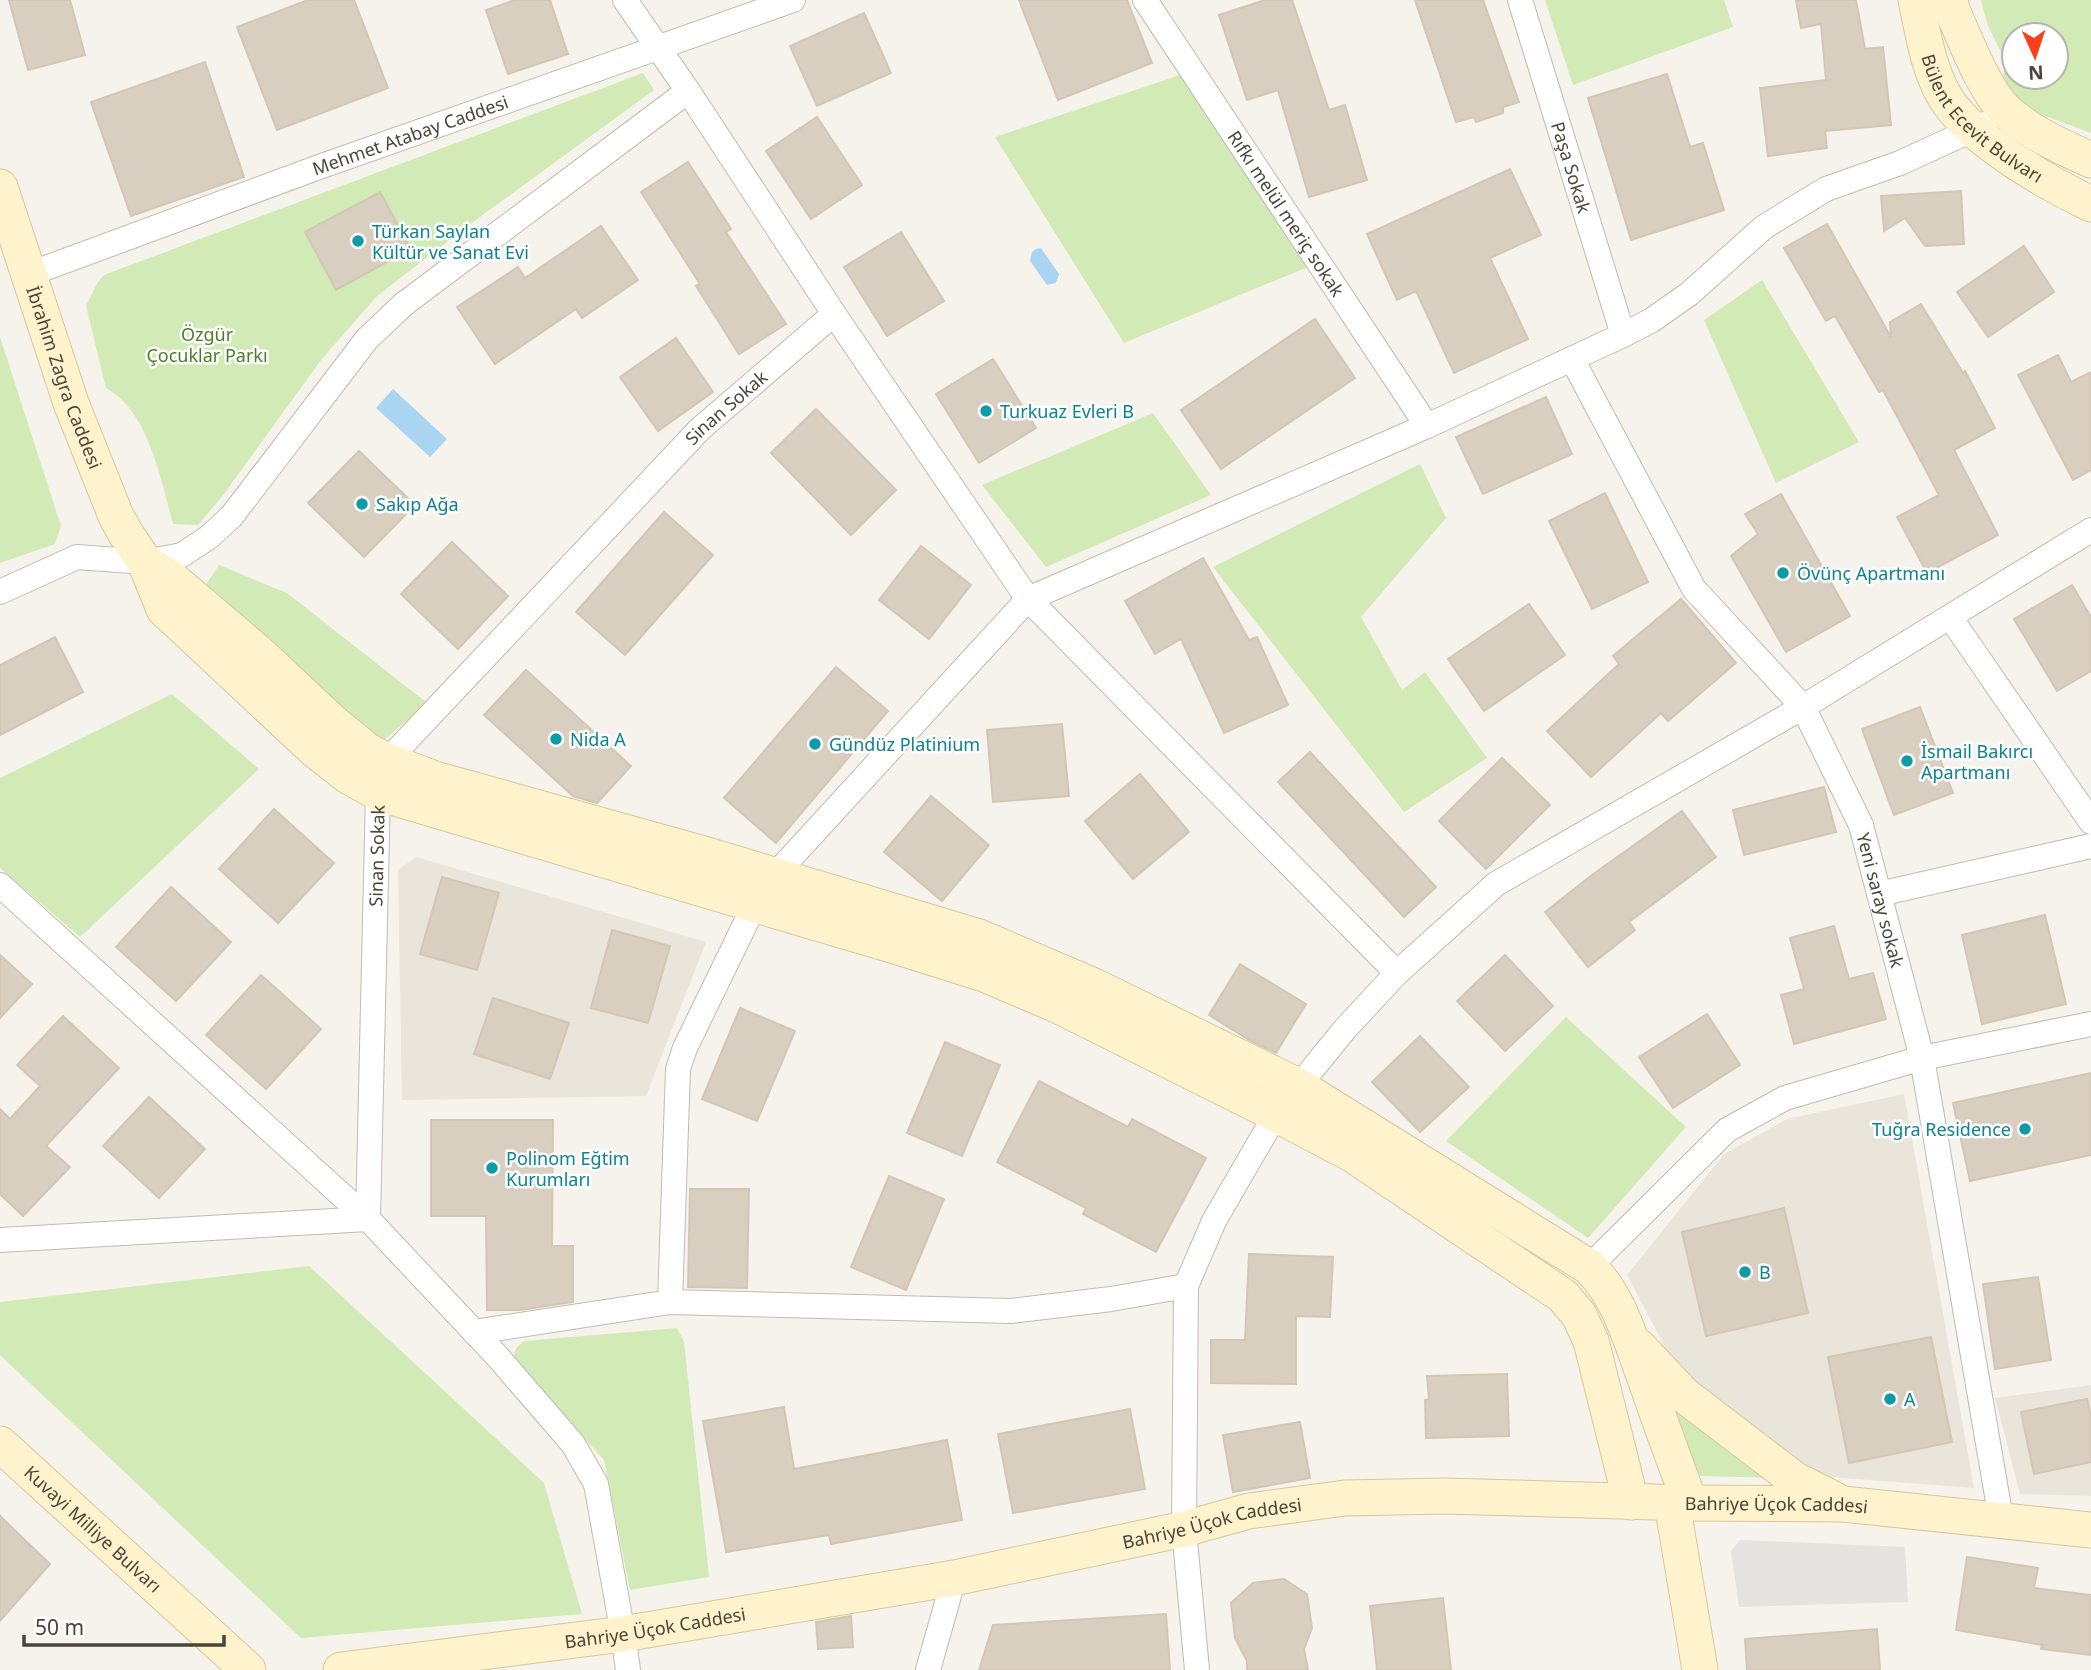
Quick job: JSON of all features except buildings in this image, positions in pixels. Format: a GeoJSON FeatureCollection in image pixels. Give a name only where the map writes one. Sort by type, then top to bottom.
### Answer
{"type":"FeatureCollection","features":[{"type":"Feature","properties":{"kind":"main road","name":"Bülent Ecevit Bulvarı"},"geometry":{"type":"LineString","coordinates":[[1916,0],[1929,61],[1946,98],[1973,130],[2053,186],[2091,204]]}},
{"type":"Feature","properties":{"kind":"main road","name":"Bülent Ecevit Bulvarı"},"geometry":{"type":"LineString","coordinates":[[1950,0],[1952,10],[1984,77],[2007,111],[2028,127],[2091,160]]}},
{"type":"Feature","properties":{"kind":"main road","name":"İbrahim Zagra Caddesi"},"geometry":{"type":"LineString","coordinates":[[0,187],[71,403],[125,534],[145,562],[164,609],[316,751],[348,776],[382,777]]}},
{"type":"Feature","properties":{"kind":"main road"},"geometry":{"type":"LineString","coordinates":[[382,777],[435,779],[704,854],[979,937],[1094,986],[1298,1086],[1589,1266],[1603,1280],[1615,1301],[1629,1337],[1681,1503],[1700,1670]]}},
{"type":"Feature","properties":{"kind":"main road"},"geometry":{"type":"LineString","coordinates":[[382,777],[754,905],[984,974],[1057,1005],[1353,1155],[1563,1296],[1579,1315],[1591,1341],[1631,1502]]}},
{"type":"Feature","properties":{"kind":"main road"},"geometry":{"type":"LineString","coordinates":[[1629,1337],[1684,1395],[1794,1479],[1843,1504]]}},
{"type":"Feature","properties":{"kind":"main road","name":"Kuvayi Milliye Bulvarı"},"geometry":{"type":"LineString","coordinates":[[0,1444],[248,1670]]}},
{"type":"Feature","properties":{"kind":"main road","name":"Bahriye Üçok Caddesi"},"geometry":{"type":"LineString","coordinates":[[341,1670],[623,1634],[954,1578],[1184,1529],[1249,1511],[1345,1498],[1445,1496],[1631,1502],[1843,1504],[2091,1530]]}},
{"type":"Feature","properties":{"kind":"street"},"geometry":{"type":"LineString","coordinates":[[625,0],[1028,599],[1397,973]]}},
{"type":"Feature","properties":{"kind":"street","name":"Mehmet Atabay Caddesi"},"geometry":{"type":"LineString","coordinates":[[27,275],[280,180],[793,0]]}},
{"type":"Feature","properties":{"kind":"street","name":"Rıfkı melül meriç sokak"},"geometry":{"type":"LineString","coordinates":[[1145,0],[1427,426]]}},
{"type":"Feature","properties":{"kind":"street","name":"Paşa Sokak"},"geometry":{"type":"LineString","coordinates":[[1520,0],[1623,335]]}},
{"type":"Feature","properties":{"kind":"street"},"geometry":{"type":"LineString","coordinates":[[0,592],[77,556],[145,562],[182,555],[209,537],[231,517],[367,339],[404,304],[688,91]]}},
{"type":"Feature","properties":{"kind":"street"},"geometry":{"type":"LineString","coordinates":[[774,876],[1028,599],[1427,426],[1623,335],[1652,320],[1689,294],[1765,227],[1826,189],[1900,163],[1973,130],[2007,111]]}},
{"type":"Feature","properties":{"kind":"street","name":"Sinan Sokak"},"geometry":{"type":"LineString","coordinates":[[368,1219],[382,777],[699,429],[834,314]]}},
{"type":"Feature","properties":{"kind":"street","name":"Yeni saray sokak"},"geometry":{"type":"LineString","coordinates":[[1572,359],[1694,589],[1802,707],[1861,825],[1922,1058],[2001,1519]]}},
{"type":"Feature","properties":{"kind":"street"},"geometry":{"type":"LineString","coordinates":[[1197,1670],[1184,1529],[1186,1286],[1214,1221],[1276,1114],[1345,1029],[1397,973],[1496,884],[1802,707],[2091,530]]}},
{"type":"Feature","properties":{"kind":"street"},"geometry":{"type":"LineString","coordinates":[[1950,617],[2091,822]]}},
{"type":"Feature","properties":{"kind":"street"},"geometry":{"type":"LineString","coordinates":[[1879,894],[2091,846]]}},
{"type":"Feature","properties":{"kind":"street"},"geometry":{"type":"LineString","coordinates":[[0,885],[368,1219],[474,1332],[573,1444],[596,1484],[628,1670]]}},
{"type":"Feature","properties":{"kind":"street"},"geometry":{"type":"LineString","coordinates":[[670,1302],[678,1069],[685,1048],[754,905]]}},
{"type":"Feature","properties":{"kind":"street"},"geometry":{"type":"LineString","coordinates":[[1589,1266],[1727,1130],[1785,1098],[1922,1058],[2091,1024]]}},
{"type":"Feature","properties":{"kind":"street"},"geometry":{"type":"LineString","coordinates":[[0,1240],[368,1219]]}},
{"type":"Feature","properties":{"kind":"street"},"geometry":{"type":"LineString","coordinates":[[474,1332],[670,1302],[1011,1311],[1111,1299],[1186,1286]]}},
{"type":"Feature","properties":{"kind":"street"},"geometry":{"type":"LineString","coordinates":[[928,1670],[954,1578]]}},
{"type":"Feature","properties":{"kind":"shaded area"},"geometry":{"type":"Polygon","coordinates":[[[416,857],[706,942],[646,1096],[402,1100],[398,870],[416,857]]]}},
{"type":"Feature","properties":{"kind":"shaded area"},"geometry":{"type":"Polygon","coordinates":[[[1904,1094],[1974,1488],[1817,1476],[1676,1368],[1627,1275],[1724,1154],[1787,1119],[1904,1094]]]}},
{"type":"Feature","properties":{"kind":"shaded area"},"geometry":{"type":"Polygon","coordinates":[[[2091,1385],[2091,1496],[2020,1494],[1995,1398],[2091,1385]]]}},
{"type":"Feature","properties":{"kind":"shaded area"},"geometry":{"type":"Polygon","coordinates":[[[1740,1540],[1905,1547],[1908,1602],[1739,1607],[1731,1551],[1740,1540]]]}},
{"type":"Feature","properties":{"kind":"green space"},"geometry":{"type":"Polygon","coordinates":[[[1545,0],[1724,0],[1733,27],[1573,85],[1545,0]]]}},
{"type":"Feature","properties":{"kind":"green space"},"geometry":{"type":"Polygon","coordinates":[[[1981,0],[2091,0],[2091,133],[1995,97],[2000,83],[2000,91],[2070,91],[2070,21],[2000,21],[2000,50],[1988,26],[1981,0]]]}},
{"type":"Feature","properties":{"kind":"green space","name":"Özgür Çocuklar Parkı"},"geometry":{"type":"Polygon","coordinates":[[[643,73],[654,90],[377,296],[321,360],[224,494],[198,525],[173,524],[158,468],[143,430],[121,399],[106,388],[86,306],[104,275],[643,73]]]}},
{"type":"Feature","properties":{"kind":"green space"},"geometry":{"type":"Polygon","coordinates":[[[1180,75],[1308,267],[1124,343],[995,137],[1180,75]]]}},
{"type":"Feature","properties":{"kind":"green space"},"geometry":{"type":"Polygon","coordinates":[[[1762,280],[1859,442],[1776,483],[1704,320],[1762,280]]]}},
{"type":"Feature","properties":{"kind":"green space"},"geometry":{"type":"Polygon","coordinates":[[[0,337],[61,526],[55,544],[0,563],[0,337]]]}},
{"type":"Feature","properties":{"kind":"green space"},"geometry":{"type":"Polygon","coordinates":[[[1153,413],[1211,495],[1046,567],[982,485],[1153,413]]]}},
{"type":"Feature","properties":{"kind":"green space"},"geometry":{"type":"Polygon","coordinates":[[[1420,464],[1446,518],[1361,617],[1402,690],[1425,672],[1487,758],[1404,812],[1213,567],[1420,464]]]}},
{"type":"Feature","properties":{"kind":"green space"},"geometry":{"type":"Polygon","coordinates":[[[219,565],[287,593],[427,703],[378,745],[203,589],[219,565]]]}},
{"type":"Feature","properties":{"kind":"green space"},"geometry":{"type":"Polygon","coordinates":[[[172,694],[259,769],[80,937],[0,868],[0,778],[172,694]]]}},
{"type":"Feature","properties":{"kind":"green space"},"geometry":{"type":"Polygon","coordinates":[[[1566,1017],[1686,1127],[1588,1238],[1446,1141],[1566,1017]]]}},
{"type":"Feature","properties":{"kind":"green space"},"geometry":{"type":"Polygon","coordinates":[[[309,1266],[544,1483],[582,1614],[301,1638],[0,1355],[0,1302],[309,1266]]]}},
{"type":"Feature","properties":{"kind":"green space"},"geometry":{"type":"Polygon","coordinates":[[[677,1328],[684,1342],[709,1577],[630,1590],[604,1460],[513,1359],[516,1348],[524,1341],[677,1328]]]}},
{"type":"Feature","properties":{"kind":"green space"},"geometry":{"type":"Polygon","coordinates":[[[1662,1383],[1778,1478],[1700,1476],[1662,1383]]]}},
{"type":"Feature","properties":{"kind":"water"},"geometry":{"type":"Polygon","coordinates":[[[1041,248],[1059,274],[1056,283],[1047,285],[1030,261],[1032,252],[1041,248]]]}},
{"type":"Feature","properties":{"kind":"water"},"geometry":{"type":"Polygon","coordinates":[[[393,389],[447,439],[430,457],[376,408],[393,389]]]}},
{"type":"Feature","properties":{"kind":"place","name":"Türkan Saylan Kültür ve Sanat Evi"},"geometry":{"type":"Point","coordinates":[358,241]}},
{"type":"Feature","properties":{"kind":"place","name":"Turkuaz Evleri B"},"geometry":{"type":"Point","coordinates":[986,411]}},
{"type":"Feature","properties":{"kind":"place","name":"Sakıp Ağa"},"geometry":{"type":"Point","coordinates":[362,504]}},
{"type":"Feature","properties":{"kind":"place","name":"Övünç Apartmanı"},"geometry":{"type":"Point","coordinates":[1783,573]}},
{"type":"Feature","properties":{"kind":"place","name":"Nida A"},"geometry":{"type":"Point","coordinates":[556,739]}},
{"type":"Feature","properties":{"kind":"place","name":"Gündüz Platinium"},"geometry":{"type":"Point","coordinates":[815,744]}},
{"type":"Feature","properties":{"kind":"place","name":"İsmail Bakırcı Apartmanı"},"geometry":{"type":"Point","coordinates":[1907,761]}},
{"type":"Feature","properties":{"kind":"place","name":"Tuğra Residence"},"geometry":{"type":"Point","coordinates":[2025,1129]}},
{"type":"Feature","properties":{"kind":"place","name":"Polinom Eğtim Kurumları"},"geometry":{"type":"Point","coordinates":[492,1168]}},
{"type":"Feature","properties":{"kind":"place","name":"B"},"geometry":{"type":"Point","coordinates":[1745,1272]}},
{"type":"Feature","properties":{"kind":"place","name":"A"},"geometry":{"type":"Point","coordinates":[1890,1399]}}]}
